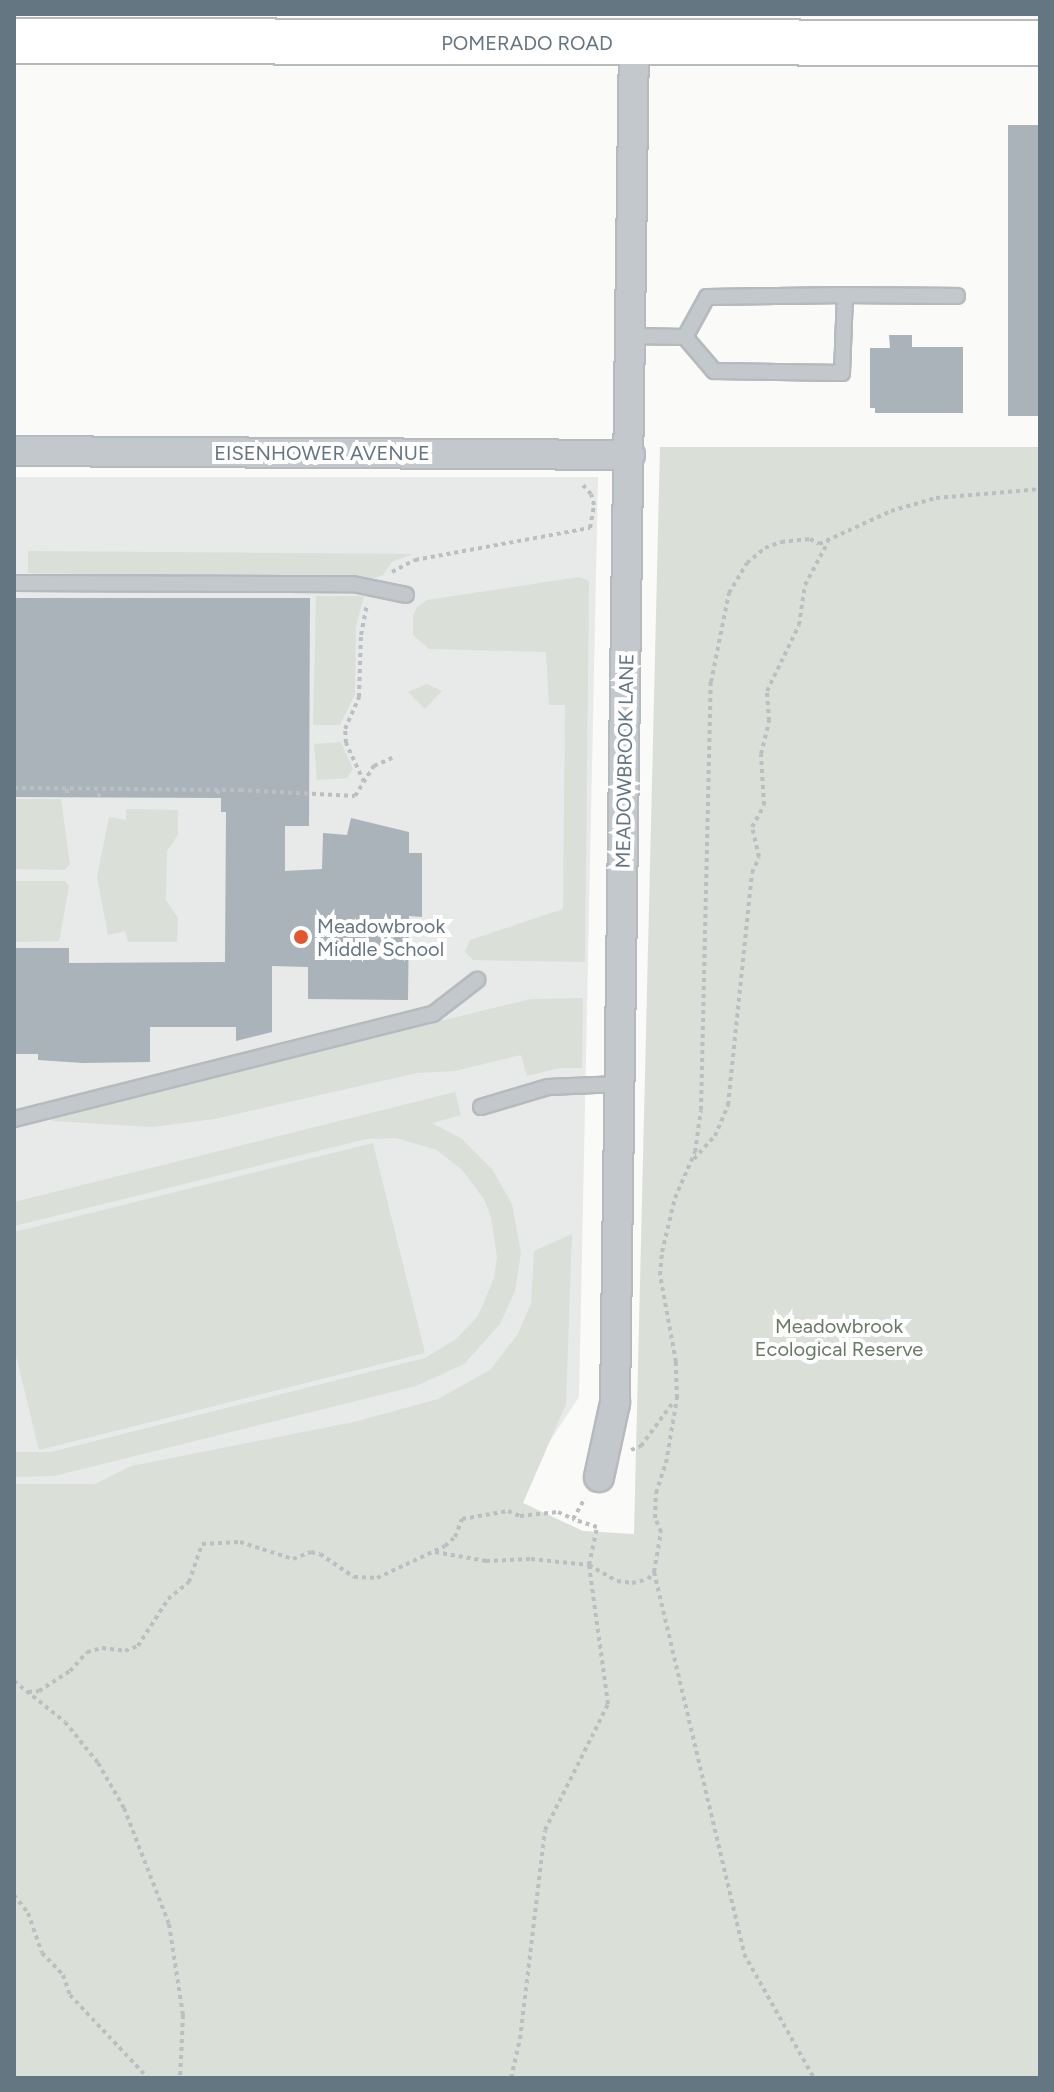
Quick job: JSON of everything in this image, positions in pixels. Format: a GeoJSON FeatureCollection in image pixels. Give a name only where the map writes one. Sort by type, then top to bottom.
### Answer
{"type":"FeatureCollection","features":[{"type":"Feature","properties":{"kind":"main road","name":"POMERADO ROAD"},"geometry":{"type":"LineString","coordinates":[[14,41],[1040,43]]}},
{"type":"Feature","properties":{"kind":"street","name":"MEADOWBROOK LANE"},"geometry":{"type":"LineString","coordinates":[[599,1475],[615,1403],[634,44]]}},
{"type":"Feature","properties":{"kind":"street","name":"EISENHOWER AVENUE"},"geometry":{"type":"LineString","coordinates":[[14,451],[630,455]]}},
{"type":"Feature","properties":{"kind":"lane"},"geometry":{"type":"LineString","coordinates":[[631,336],[685,337],[714,371],[842,373],[845,295]]}},
{"type":"Feature","properties":{"kind":"lane"},"geometry":{"type":"LineString","coordinates":[[685,337],[707,297],[957,296]]}},
{"type":"Feature","properties":{"kind":"lane"},"geometry":{"type":"LineString","coordinates":[[14,583],[353,584],[406,595]]}},
{"type":"Feature","properties":{"kind":"lane"},"geometry":{"type":"LineString","coordinates":[[14,1119],[433,1014],[477,980]]}},
{"type":"Feature","properties":{"kind":"lane"},"geometry":{"type":"LineString","coordinates":[[481,1107],[548,1087],[620,1084]]}},
{"type":"Feature","properties":{"kind":"path"},"geometry":{"type":"LineString","coordinates":[[364,782],[346,743],[345,729],[359,697],[363,615],[375,588],[398,567],[415,560],[590,528],[594,505],[591,494],[582,484]]}},
{"type":"Feature","properties":{"kind":"path"},"geometry":{"type":"LineString","coordinates":[[814,2078],[744,1954],[654,1572],[661,1532],[655,1518],[656,1493],[666,1463],[676,1399],[676,1362],[660,1275],[667,1226],[675,1198],[692,1161],[704,1071],[711,682],[720,629],[736,577],[765,548],[793,540],[810,539],[819,544],[891,511],[936,498],[1040,489]]}},
{"type":"Feature","properties":{"kind":"path"},"geometry":{"type":"LineString","coordinates":[[692,1161],[715,1136],[728,1105],[752,873],[759,857],[752,827],[764,805],[761,754],[769,721],[767,691],[799,625],[805,585],[830,540]]}},
{"type":"Feature","properties":{"kind":"path"},"geometry":{"type":"LineString","coordinates":[[14,788],[218,790],[355,796],[374,766],[392,758]]}},
{"type":"Feature","properties":{"kind":"path"},"geometry":{"type":"LineString","coordinates":[[67,789],[67,797]]}},
{"type":"Feature","properties":{"kind":"path"},"geometry":{"type":"LineString","coordinates":[[99,789],[99,797]]}},
{"type":"Feature","properties":{"kind":"path"},"geometry":{"type":"LineString","coordinates":[[218,790],[218,798]]}},
{"type":"Feature","properties":{"kind":"path"},"geometry":{"type":"LineString","coordinates":[[641,1446],[676,1399]]}},
{"type":"Feature","properties":{"kind":"path"},"geometry":{"type":"LineString","coordinates":[[573,1519],[599,1475]]}},
{"type":"Feature","properties":{"kind":"path"},"geometry":{"type":"LineString","coordinates":[[28,1692],[39,1691],[70,1671],[87,1652],[102,1648],[125,1651],[138,1646],[168,1599],[189,1582],[202,1544],[240,1542],[293,1559],[311,1552],[320,1554],[338,1568],[363,1580],[377,1578],[435,1552],[455,1537],[462,1519],[477,1515],[508,1511],[520,1516],[558,1512],[597,1527],[589,1565],[608,1704],[545,1830],[520,2039],[511,2078]]}},
{"type":"Feature","properties":{"kind":"path"},"geometry":{"type":"LineString","coordinates":[[435,1552],[486,1561],[531,1559],[589,1565],[617,1581],[632,1583],[648,1579],[654,1572]]}},
{"type":"Feature","properties":{"kind":"path"},"geometry":{"type":"LineString","coordinates":[[14,1681],[65,1722],[98,1763],[124,1808],[169,1924],[183,2015],[180,2078]]}},
{"type":"Feature","properties":{"kind":"path"},"geometry":{"type":"LineString","coordinates":[[14,1895],[28,1913],[42,1953],[63,1975],[70,1995],[148,2078]]}},
{"type":"Feature","properties":{"kind":"shaded area","name":"Meadowbrook Middle School"},"geometry":{"type":"Polygon","coordinates":[[[14,477],[598,477],[579,1397],[548,1444],[14,1512],[14,477]]]}},
{"type":"Feature","properties":{"kind":"green space","name":"Meadowbrook Ecological Reserve"},"geometry":{"type":"Polygon","coordinates":[[[660,447],[1040,447],[1040,2078],[14,2078],[14,1484],[95,1484],[131,1466],[354,1422],[438,1399],[490,1370],[518,1334],[531,1303],[534,1251],[572,1234],[566,1404],[523,1503],[583,1531],[634,1534],[660,447]]]}},
{"type":"Feature","properties":{"kind":"green space"},"geometry":{"type":"Polygon","coordinates":[[[28,551],[413,554],[392,562],[383,575],[375,578],[28,573],[28,551]]]}},
{"type":"Feature","properties":{"kind":"green space"},"geometry":{"type":"Polygon","coordinates":[[[579,577],[589,581],[585,962],[473,960],[465,952],[470,940],[563,909],[565,705],[549,705],[546,652],[429,649],[413,635],[413,616],[417,607],[427,600],[579,577]]]}},
{"type":"Feature","properties":{"kind":"green space"},"geometry":{"type":"Polygon","coordinates":[[[316,596],[364,596],[356,626],[355,694],[340,725],[313,725],[316,596]]]}},
{"type":"Feature","properties":{"kind":"green space"},"geometry":{"type":"Polygon","coordinates":[[[427,684],[442,691],[425,709],[408,692],[427,684]]]}},
{"type":"Feature","properties":{"kind":"green space"},"geometry":{"type":"Polygon","coordinates":[[[341,742],[353,769],[347,778],[317,780],[314,744],[341,742]]]}},
{"type":"Feature","properties":{"kind":"green space"},"geometry":{"type":"Polygon","coordinates":[[[14,799],[61,799],[70,864],[65,870],[14,869],[14,799]]]}},
{"type":"Feature","properties":{"kind":"green space"},"geometry":{"type":"Polygon","coordinates":[[[126,809],[178,810],[178,835],[167,851],[166,900],[178,918],[177,942],[128,942],[125,931],[108,935],[97,877],[109,817],[126,820],[126,809]]]}},
{"type":"Feature","properties":{"kind":"green space"},"geometry":{"type":"Polygon","coordinates":[[[14,881],[65,881],[69,886],[59,941],[14,942],[14,881]]]}},
{"type":"Feature","properties":{"kind":"green space"},"geometry":{"type":"Polygon","coordinates":[[[583,998],[582,1068],[559,1068],[527,1076],[521,1055],[454,1071],[417,1073],[214,1119],[153,1127],[52,1121],[52,1115],[531,999],[583,998]]]}},
{"type":"Feature","properties":{"kind":"green space"},"geometry":{"type":"Polygon","coordinates":[[[455,1092],[461,1115],[432,1123],[462,1139],[492,1169],[512,1204],[521,1253],[515,1291],[500,1324],[464,1364],[416,1386],[54,1476],[14,1477],[14,1452],[51,1452],[425,1358],[456,1339],[478,1316],[494,1278],[497,1257],[491,1217],[484,1199],[462,1170],[437,1150],[396,1138],[366,1139],[14,1226],[14,1202],[455,1092]]]}},
{"type":"Feature","properties":{"kind":"green space"},"geometry":{"type":"Polygon","coordinates":[[[373,1143],[425,1353],[39,1450],[14,1348],[14,1232],[373,1143]]]}},
{"type":"Feature","properties":{"kind":"building"},"geometry":{"type":"Polygon","coordinates":[[[1008,125],[1040,125],[1040,416],[1008,416],[1008,125]]]}},
{"type":"Feature","properties":{"kind":"building"},"geometry":{"type":"Polygon","coordinates":[[[889,335],[912,335],[912,347],[963,347],[963,413],[875,413],[875,408],[870,408],[870,348],[890,348],[889,335]]]}},
{"type":"Feature","properties":{"kind":"building"},"geometry":{"type":"Polygon","coordinates":[[[14,598],[310,598],[309,826],[285,826],[285,871],[322,869],[323,833],[347,835],[351,818],[409,832],[409,853],[422,853],[422,917],[409,916],[408,1000],[308,999],[308,967],[272,966],[272,1032],[236,1041],[236,1027],[150,1027],[150,1062],[83,1063],[38,1060],[38,1054],[14,1054],[14,948],[69,948],[69,963],[225,962],[226,812],[221,812],[221,798],[14,797],[14,598]]]}},
{"type":"Feature","properties":{"kind":"place","name":"Meadowbrook Middle School"},"geometry":{"type":"Point","coordinates":[301,937]}}]}
